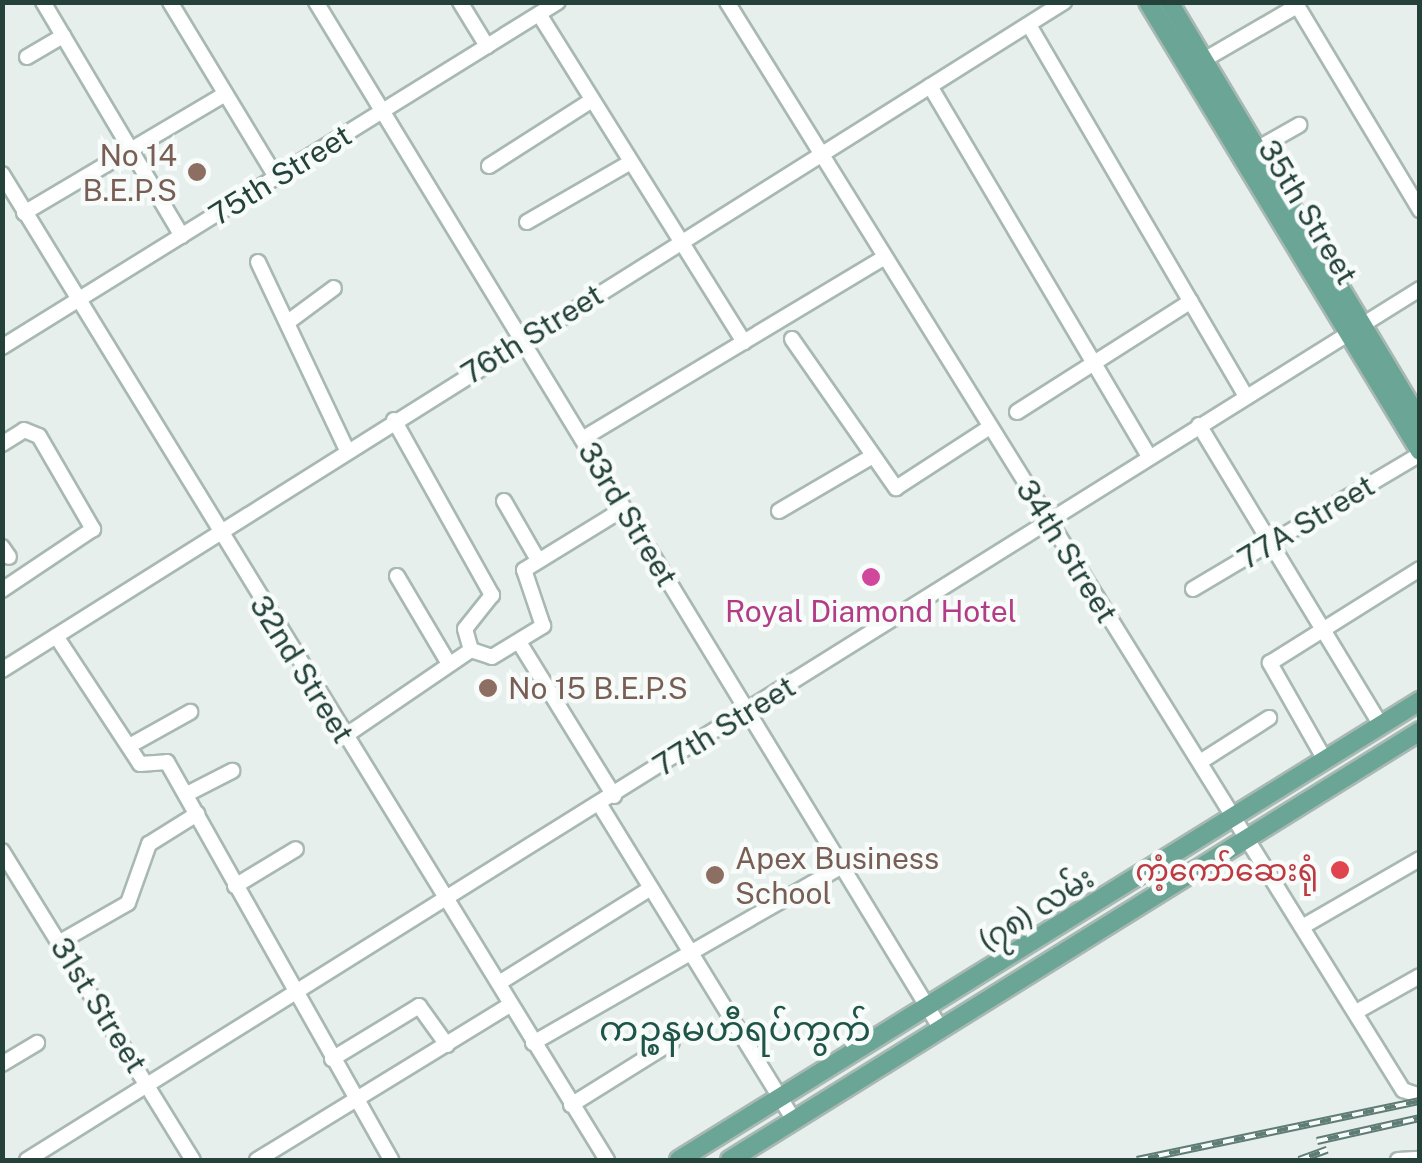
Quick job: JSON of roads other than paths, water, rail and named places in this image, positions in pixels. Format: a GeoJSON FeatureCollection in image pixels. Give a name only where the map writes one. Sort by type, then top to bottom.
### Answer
{"type":"FeatureCollection","features":[{"type":"Feature","properties":{"kind":"main road","name":"35th Street"},"geometry":{"type":"LineString","coordinates":[[1148,2],[1356,329],[1420,422]]}},
{"type":"Feature","properties":{"kind":"main road","name":"35th Street"},"geometry":{"type":"LineString","coordinates":[[1169,2],[1356,329],[1420,453]]}},
{"type":"Feature","properties":{"kind":"main road","name":"(၇၈) လမ်း"},"geometry":{"type":"LineString","coordinates":[[679,1160],[929,1009],[1420,701]]}},
{"type":"Feature","properties":{"kind":"main road","name":"(၇၈) လမ်း"},"geometry":{"type":"LineString","coordinates":[[730,1160],[939,1026],[1420,730]]}},
{"type":"Feature","properties":{"kind":"main road"},"geometry":{"type":"LineString","coordinates":[[1125,886],[1137,904]]}},
{"type":"Feature","properties":{"kind":"street"},"geometry":{"type":"LineString","coordinates":[[42,2],[182,236]]}},
{"type":"Feature","properties":{"kind":"street"},"geometry":{"type":"LineString","coordinates":[[170,2],[276,177]]}},
{"type":"Feature","properties":{"kind":"street","name":"33rd Street"},"geometry":{"type":"LineString","coordinates":[[316,2],[519,342],[750,711],[939,1026]]}},
{"type":"Feature","properties":{"kind":"street"},"geometry":{"type":"LineString","coordinates":[[460,2],[487,46]]}},
{"type":"Feature","properties":{"kind":"street","name":"75th Street"},"geometry":{"type":"LineString","coordinates":[[2,347],[558,2]]}},
{"type":"Feature","properties":{"kind":"street","name":"34th Street"},"geometry":{"type":"LineString","coordinates":[[727,2],[818,156],[885,257],[1046,520],[1356,1012],[1415,1096]]}},
{"type":"Feature","properties":{"kind":"street","name":"76th Street"},"geometry":{"type":"LineString","coordinates":[[2,670],[215,532],[1064,2]]}},
{"type":"Feature","properties":{"kind":"street"},"geometry":{"type":"LineString","coordinates":[[1202,61],[1296,4],[1420,210]]}},
{"type":"Feature","properties":{"kind":"street"},"geometry":{"type":"LineString","coordinates":[[539,14],[589,102],[744,342]]}},
{"type":"Feature","properties":{"kind":"street"},"geometry":{"type":"LineString","coordinates":[[1029,25],[1246,396]]}},
{"type":"Feature","properties":{"kind":"street"},"geometry":{"type":"LineString","coordinates":[[27,56],[62,36]]}},
{"type":"Feature","properties":{"kind":"street"},"geometry":{"type":"LineString","coordinates":[[930,86],[1148,456]]}},
{"type":"Feature","properties":{"kind":"street"},"geometry":{"type":"LineString","coordinates":[[24,212],[225,94]]}},
{"type":"Feature","properties":{"kind":"street"},"geometry":{"type":"LineString","coordinates":[[489,166],[589,102]]}},
{"type":"Feature","properties":{"kind":"street"},"geometry":{"type":"LineString","coordinates":[[1255,150],[1299,125]]}},
{"type":"Feature","properties":{"kind":"street"},"geometry":{"type":"LineString","coordinates":[[528,222],[628,163]]}},
{"type":"Feature","properties":{"kind":"street","name":"32nd Street"},"geometry":{"type":"LineString","coordinates":[[2,174],[215,532],[608,1160]]}},
{"type":"Feature","properties":{"kind":"street"},"geometry":{"type":"LineString","coordinates":[[582,439],[885,257]]}},
{"type":"Feature","properties":{"kind":"street"},"geometry":{"type":"LineString","coordinates":[[258,262],[288,322],[285,335],[347,450]]}},
{"type":"Feature","properties":{"kind":"street"},"geometry":{"type":"LineString","coordinates":[[288,322],[334,288]]}},
{"type":"Feature","properties":{"kind":"street","name":"77th Street"},"geometry":{"type":"LineString","coordinates":[[28,1160],[448,903],[1046,520],[1420,289]]}},
{"type":"Feature","properties":{"kind":"street"},"geometry":{"type":"LineString","coordinates":[[1017,412],[1191,302]]}},
{"type":"Feature","properties":{"kind":"street"},"geometry":{"type":"LineString","coordinates":[[792,339],[896,488],[990,427]]}},
{"type":"Feature","properties":{"kind":"street"},"geometry":{"type":"LineString","coordinates":[[394,420],[492,595],[466,629],[471,650]]}},
{"type":"Feature","properties":{"kind":"street"},"geometry":{"type":"LineString","coordinates":[[1199,425],[1381,725]]}},
{"type":"Feature","properties":{"kind":"street"},"geometry":{"type":"LineString","coordinates":[[2,444],[24,430],[39,436],[93,529],[2,590]]}},
{"type":"Feature","properties":{"kind":"street","name":"77A Street"},"geometry":{"type":"LineString","coordinates":[[1194,589],[1420,453]]}},
{"type":"Feature","properties":{"kind":"street"},"geometry":{"type":"LineString","coordinates":[[779,512],[871,457]]}},
{"type":"Feature","properties":{"kind":"street"},"geometry":{"type":"LineString","coordinates":[[504,501],[538,560]]}},
{"type":"Feature","properties":{"kind":"street"},"geometry":{"type":"LineString","coordinates":[[345,736],[471,650],[492,657],[547,620],[524,570],[623,509]]}},
{"type":"Feature","properties":{"kind":"street"},"geometry":{"type":"LineString","coordinates":[[1325,760],[1268,668],[1322,629],[1420,569]]}},
{"type":"Feature","properties":{"kind":"street"},"geometry":{"type":"LineString","coordinates":[[396,576],[448,664]]}},
{"type":"Feature","properties":{"kind":"street"},"geometry":{"type":"LineString","coordinates":[[56,636],[142,766],[167,762],[392,1160]]}},
{"type":"Feature","properties":{"kind":"street"},"geometry":{"type":"LineString","coordinates":[[519,642],[614,796]]}},
{"type":"Feature","properties":{"kind":"street"},"geometry":{"type":"LineString","coordinates":[[131,745],[190,712]]}},
{"type":"Feature","properties":{"kind":"street"},"geometry":{"type":"LineString","coordinates":[[1200,762],[1268,718]]}},
{"type":"Feature","properties":{"kind":"street"},"geometry":{"type":"LineString","coordinates":[[187,794],[232,771]]}},
{"type":"Feature","properties":{"kind":"street"},"geometry":{"type":"LineString","coordinates":[[600,805],[794,1120]]}},
{"type":"Feature","properties":{"kind":"street"},"geometry":{"type":"LineString","coordinates":[[60,942],[128,902],[149,844],[197,814]]}},
{"type":"Feature","properties":{"kind":"street"},"geometry":{"type":"LineString","coordinates":[[234,886],[296,849]]}},
{"type":"Feature","properties":{"kind":"street","name":"31st Street"},"geometry":{"type":"LineString","coordinates":[[2,851],[193,1160]]}},
{"type":"Feature","properties":{"kind":"street"},"geometry":{"type":"LineString","coordinates":[[1302,927],[1420,859]]}},
{"type":"Feature","properties":{"kind":"street"},"geometry":{"type":"LineString","coordinates":[[533,1043],[842,866]]}},
{"type":"Feature","properties":{"kind":"street"},"geometry":{"type":"LineString","coordinates":[[500,983],[651,888]]}},
{"type":"Feature","properties":{"kind":"street"},"geometry":{"type":"LineString","coordinates":[[1356,1012],[1420,976]]}},
{"type":"Feature","properties":{"kind":"street"},"geometry":{"type":"LineString","coordinates":[[257,1160],[510,1005]]}},
{"type":"Feature","properties":{"kind":"street"},"geometry":{"type":"LineString","coordinates":[[332,1059],[418,1006],[447,1045]]}},
{"type":"Feature","properties":{"kind":"street"},"geometry":{"type":"LineString","coordinates":[[572,1106],[672,1042]]}},
{"type":"Feature","properties":{"kind":"street"},"geometry":{"type":"LineString","coordinates":[[2,1064],[37,1043]]}},
{"type":"Feature","properties":{"kind":"street"},"geometry":{"type":"LineString","coordinates":[[1398,1160],[1420,1158]]}},
{"type":"Feature","properties":{"kind":"railway"},"geometry":{"type":"LineString","coordinates":[[1137,1160],[1420,1101]]}},
{"type":"Feature","properties":{"kind":"railway"},"geometry":{"type":"LineString","coordinates":[[1317,1141],[1420,1118]]}},
{"type":"Feature","properties":{"kind":"railway"},"geometry":{"type":"LineString","coordinates":[[1299,1160],[1327,1150]]}},
{"type":"Feature","properties":{"kind":"place","name":"No 14 B.E.P.S"},"geometry":{"type":"Point","coordinates":[197,172]}},
{"type":"Feature","properties":{"kind":"place","name":"Royal Diamond Hotel"},"geometry":{"type":"Point","coordinates":[871,577]}},
{"type":"Feature","properties":{"kind":"place","name":"No 15 B.E.P.S"},"geometry":{"type":"Point","coordinates":[488,688]}},
{"type":"Feature","properties":{"kind":"place","name":"ကံ့ကော်ဆေးရုံ"},"geometry":{"type":"Point","coordinates":[1340,870]}},
{"type":"Feature","properties":{"kind":"place","name":"Apex Business School"},"geometry":{"type":"Point","coordinates":[715,875]}},
{"type":"Feature","properties":{"kind":"district","name":"ကဉ္စနမဟီရပ်ကွက်"},"geometry":{"type":"Point","coordinates":[735,1029]}}]}
